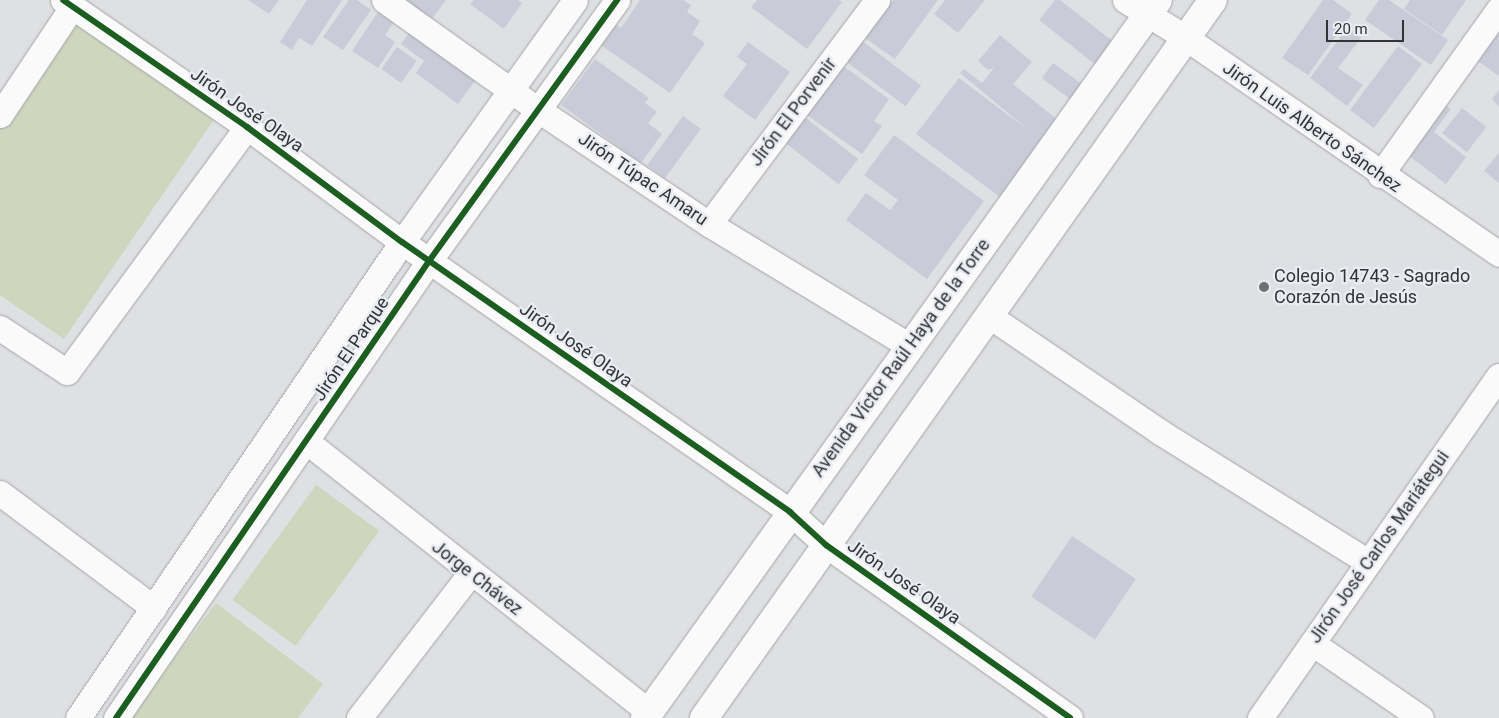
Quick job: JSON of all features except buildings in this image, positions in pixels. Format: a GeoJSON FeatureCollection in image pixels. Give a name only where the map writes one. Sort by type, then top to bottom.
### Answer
{"type":"FeatureCollection","features":[{"type":"Feature","properties":{"kind":"main road"},"geometry":{"type":"LineString","coordinates":[[704,718],[1213,0]]}},
{"type":"Feature","properties":{"kind":"main road","name":"Avenida Víctor Raúl Haya de la Torre"},"geometry":{"type":"LineString","coordinates":[[647,715],[790,512],[1152,8]]}},
{"type":"Feature","properties":{"kind":"street","name":"Jirón Túpac Amaru"},"geometry":{"type":"LineString","coordinates":[[384,0],[537,109],[709,224],[910,346]]}},
{"type":"Feature","properties":{"kind":"street","name":"Jirón El Parque"},"geometry":{"type":"LineString","coordinates":[[78,718],[402,242],[575,0]]}},
{"type":"Feature","properties":{"kind":"street","name":"Jirón El Parque"},"geometry":{"type":"LineString","coordinates":[[116,718],[429,261],[617,0]]}},
{"type":"Feature","properties":{"kind":"street","name":"Jirón El Porvenir"},"geometry":{"type":"LineString","coordinates":[[709,224],[877,0]]}},
{"type":"Feature","properties":{"kind":"street","name":"Jirón Luis Alberto Sánchez"},"geometry":{"type":"LineString","coordinates":[[1125,0],[1152,8],[1186,38],[1380,174],[1499,254]]}},
{"type":"Feature","properties":{"kind":"street"},"geometry":{"type":"LineString","coordinates":[[0,115],[68,3]]}},
{"type":"Feature","properties":{"kind":"street","name":"Jirón José Olaya"},"geometry":{"type":"LineString","coordinates":[[68,3],[247,127],[402,242],[790,512],[826,545],[1070,718]]}},
{"type":"Feature","properties":{"kind":"street"},"geometry":{"type":"LineString","coordinates":[[1380,174],[1499,8]]}},
{"type":"Feature","properties":{"kind":"street"},"geometry":{"type":"LineString","coordinates":[[0,328],[67,372],[247,127]]}},
{"type":"Feature","properties":{"kind":"street"},"geometry":{"type":"LineString","coordinates":[[988,315],[1160,432],[1368,562]]}},
{"type":"Feature","properties":{"kind":"street","name":"Jirón José Carlos Mariátegui"},"geometry":{"type":"LineString","coordinates":[[1260,718],[1499,376]]}},
{"type":"Feature","properties":{"kind":"street","name":"Jorge Chávez"},"geometry":{"type":"LineString","coordinates":[[306,441],[647,715]]}},
{"type":"Feature","properties":{"kind":"street"},"geometry":{"type":"LineString","coordinates":[[0,493],[154,608]]}},
{"type":"Feature","properties":{"kind":"street"},"geometry":{"type":"LineString","coordinates":[[359,718],[470,574]]}},
{"type":"Feature","properties":{"kind":"street"},"geometry":{"type":"LineString","coordinates":[[1312,643],[1421,718]]}},
{"type":"Feature","properties":{"kind":"green space"},"geometry":{"type":"Polygon","coordinates":[[[77,15],[219,112],[64,339],[0,295],[0,127],[77,15]]]}},
{"type":"Feature","properties":{"kind":"green space"},"geometry":{"type":"Polygon","coordinates":[[[316,485],[379,531],[296,646],[233,600],[316,485]]]}},
{"type":"Feature","properties":{"kind":"green space"},"geometry":{"type":"Polygon","coordinates":[[[216,603],[323,684],[298,718],[129,718],[216,603]]]}},
{"type":"Feature","properties":{"kind":"cycle path"},"geometry":{"type":"LineString","coordinates":[[63,0],[247,127],[402,242],[790,512],[826,545],[1070,718]]}},
{"type":"Feature","properties":{"kind":"cycle path"},"geometry":{"type":"LineString","coordinates":[[116,718],[429,261],[617,0]]}},
{"type":"Feature","properties":{"kind":"place","name":"Colegio 14743 - Sagrado Corazón de Jesús"},"geometry":{"type":"Point","coordinates":[1264,287]}}]}
